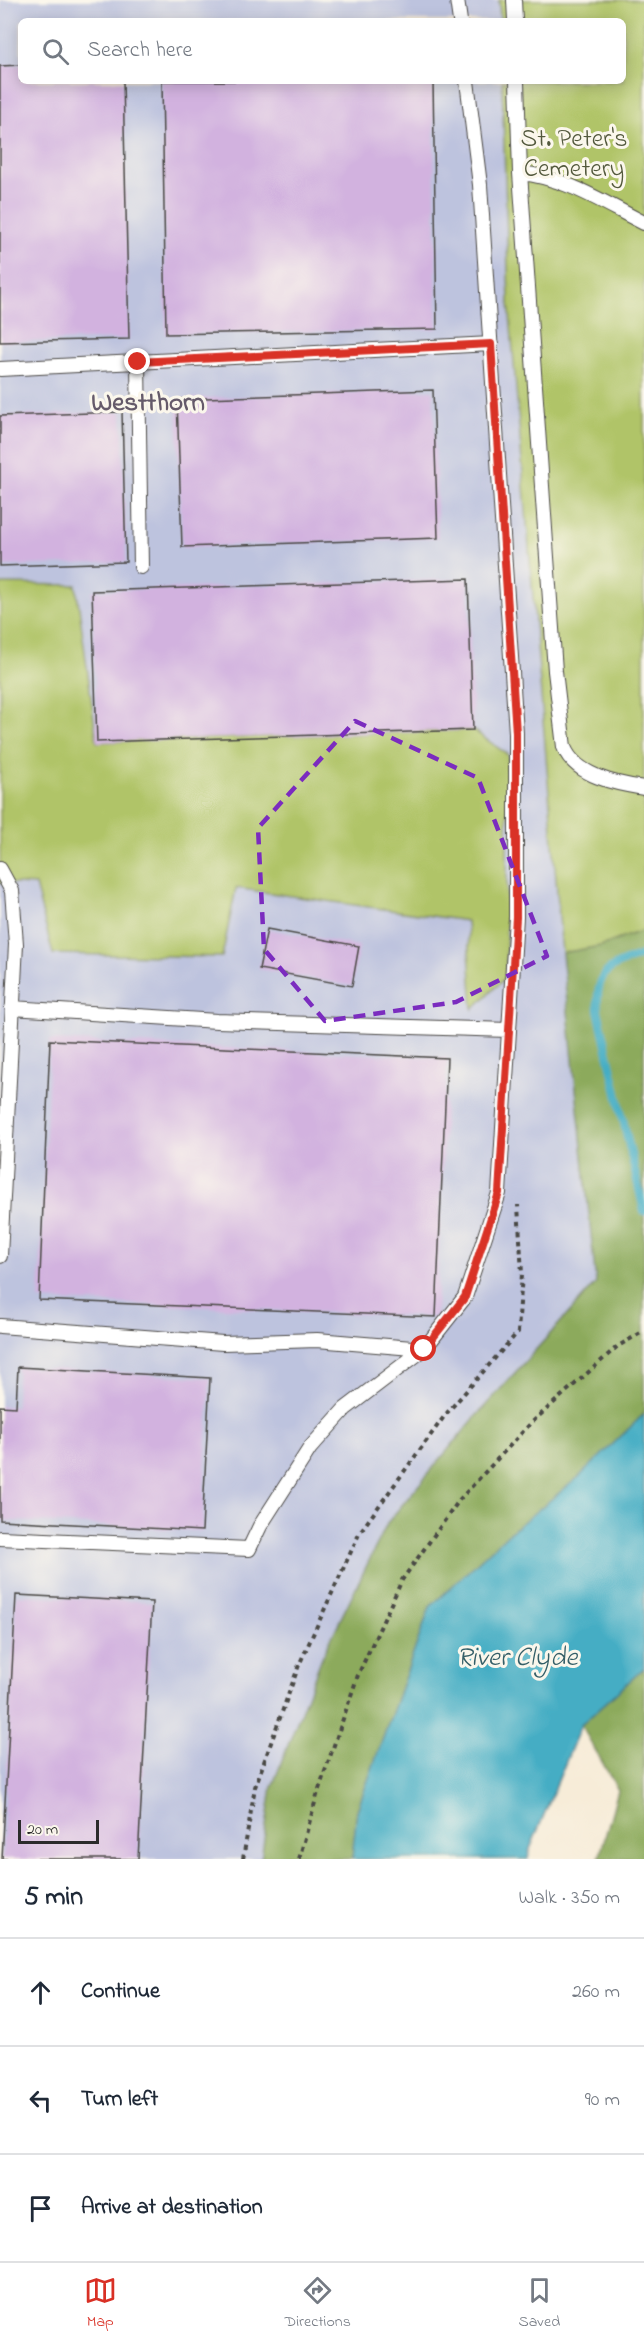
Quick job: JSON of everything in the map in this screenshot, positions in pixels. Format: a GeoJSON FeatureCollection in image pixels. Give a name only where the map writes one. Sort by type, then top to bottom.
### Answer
{"type":"FeatureCollection","features":[{"type":"Feature","properties":{"kind":"lane"},"geometry":{"type":"LineString","coordinates":[[458,0],[460,18]]}},
{"type":"Feature","properties":{"kind":"lane"},"geometry":{"type":"LineString","coordinates":[[514,0],[515,18]]}},
{"type":"Feature","properties":{"kind":"lane"},"geometry":{"type":"LineString","coordinates":[[0,1538],[249,1549],[260,1526],[310,1448],[345,1409],[424,1349],[465,1297],[499,1193],[516,917],[516,733],[480,185],[467,84]]}},
{"type":"Feature","properties":{"kind":"lane"},"geometry":{"type":"LineString","coordinates":[[517,84],[520,173],[555,671],[564,747],[573,764],[614,782],[644,788]]}},
{"type":"Feature","properties":{"kind":"lane"},"geometry":{"type":"LineString","coordinates":[[520,173],[541,175],[560,181],[644,223]]}},
{"type":"Feature","properties":{"kind":"lane"},"geometry":{"type":"LineString","coordinates":[[0,369],[491,344]]}},
{"type":"Feature","properties":{"kind":"lane"},"geometry":{"type":"LineString","coordinates":[[138,362],[141,567]]}},
{"type":"Feature","properties":{"kind":"lane"},"geometry":{"type":"LineString","coordinates":[[0,869],[12,891],[16,944],[0,1256]]}},
{"type":"Feature","properties":{"kind":"lane"},"geometry":{"type":"LineString","coordinates":[[12,1008],[217,1021],[510,1030]]}},
{"type":"Feature","properties":{"kind":"lane"},"geometry":{"type":"LineString","coordinates":[[0,1326],[224,1343],[316,1340],[424,1349]]}},
{"type":"Feature","properties":{"kind":"path"},"geometry":{"type":"LineString","coordinates":[[243,1859],[255,1787],[299,1665],[360,1533],[446,1414],[518,1332],[522,1274],[518,1200],[499,1193]]}},
{"type":"Feature","properties":{"kind":"path"},"geometry":{"type":"LineString","coordinates":[[299,1859],[318,1792],[358,1675],[402,1580],[460,1498],[531,1422],[618,1346],[644,1331]]}},
{"type":"Feature","properties":{"kind":"highlighted area"},"geometry":{"type":"Polygon","coordinates":[[[355,721],[478,778],[547,956],[456,1002],[325,1021],[264,949],[258,828],[355,721]]]}},
{"type":"Feature","properties":{"kind":"shaded area","name":"Westthorn"},"geometry":{"type":"Polygon","coordinates":[[[0,0],[499,0],[500,18],[18,18],[18,84],[502,84],[509,302],[562,953],[596,1283],[477,1415],[322,1657],[272,1787],[261,1859],[0,1859],[0,0]]]}},
{"type":"Feature","properties":{"kind":"green space","name":"St. Peter's Cemetery"},"geometry":{"type":"Polygon","coordinates":[[[499,0],[644,0],[644,930],[601,946],[562,953],[509,302],[502,84],[626,84],[626,18],[500,18],[499,0]]]}},
{"type":"Feature","properties":{"kind":"green space"},"geometry":{"type":"Polygon","coordinates":[[[0,584],[76,585],[97,742],[473,730],[508,755],[506,977],[473,1009],[467,921],[236,888],[222,957],[53,954],[35,885],[0,883],[0,584]]]}},
{"type":"Feature","properties":{"kind":"green space"},"geometry":{"type":"Polygon","coordinates":[[[644,930],[644,1414],[579,1477],[508,1534],[430,1607],[357,1811],[352,1859],[261,1859],[272,1787],[322,1657],[388,1522],[477,1415],[596,1283],[562,953],[601,946],[644,930]]]}},
{"type":"Feature","properties":{"kind":"green space"},"geometry":{"type":"Polygon","coordinates":[[[644,1668],[644,1859],[599,1859],[618,1790],[581,1725],[644,1668]]]}},
{"type":"Feature","properties":{"kind":"water","name":"River Clyde"},"geometry":{"type":"Polygon","coordinates":[[[644,1414],[644,1668],[581,1725],[530,1849],[528,1859],[352,1859],[357,1811],[430,1607],[508,1534],[579,1477],[644,1414]]]}},
{"type":"Feature","properties":{"kind":"building"},"geometry":{"type":"Polygon","coordinates":[[[18,65],[18,84],[123,84],[129,339],[0,342],[0,66],[18,65]]]}},
{"type":"Feature","properties":{"kind":"building"},"geometry":{"type":"Polygon","coordinates":[[[162,84],[433,84],[437,329],[166,334],[162,84]]]}},
{"type":"Feature","properties":{"kind":"building"},"geometry":{"type":"Polygon","coordinates":[[[433,390],[438,538],[182,547],[177,399],[433,390]]]}},
{"type":"Feature","properties":{"kind":"building"},"geometry":{"type":"Polygon","coordinates":[[[122,412],[126,562],[0,566],[0,416],[122,412]]]}},
{"type":"Feature","properties":{"kind":"building"},"geometry":{"type":"Polygon","coordinates":[[[468,579],[473,730],[97,742],[92,591],[468,579]]]}},
{"type":"Feature","properties":{"kind":"building"},"geometry":{"type":"Polygon","coordinates":[[[267,929],[359,946],[352,986],[259,969],[267,929]]]}},
{"type":"Feature","properties":{"kind":"building"},"geometry":{"type":"Polygon","coordinates":[[[50,1040],[447,1058],[436,1317],[39,1300],[50,1040]]]}},
{"type":"Feature","properties":{"kind":"building"},"geometry":{"type":"Polygon","coordinates":[[[18,1367],[210,1378],[202,1531],[0,1520],[0,1406],[16,1407],[18,1367]]]}},
{"type":"Feature","properties":{"kind":"building"},"geometry":{"type":"Polygon","coordinates":[[[16,1595],[152,1602],[138,1859],[2,1859],[16,1595]]]}},
{"type":"Feature","properties":{"kind":"waterway"},"geometry":{"type":"LineString","coordinates":[[644,954],[622,962],[607,972],[602,978],[598,996],[598,1010],[644,1211]]}},
{"type":"Feature","properties":{"kind":"district","name":"Westthorn"},"geometry":{"type":"Point","coordinates":[148,401]}},
{"type":"Feature","properties":{"kind":"route"},"geometry":{"type":"LineString","coordinates":[[138,362],[491,344],[516,733],[516,917],[499,1193],[465,1297],[424,1349]]}}]}
